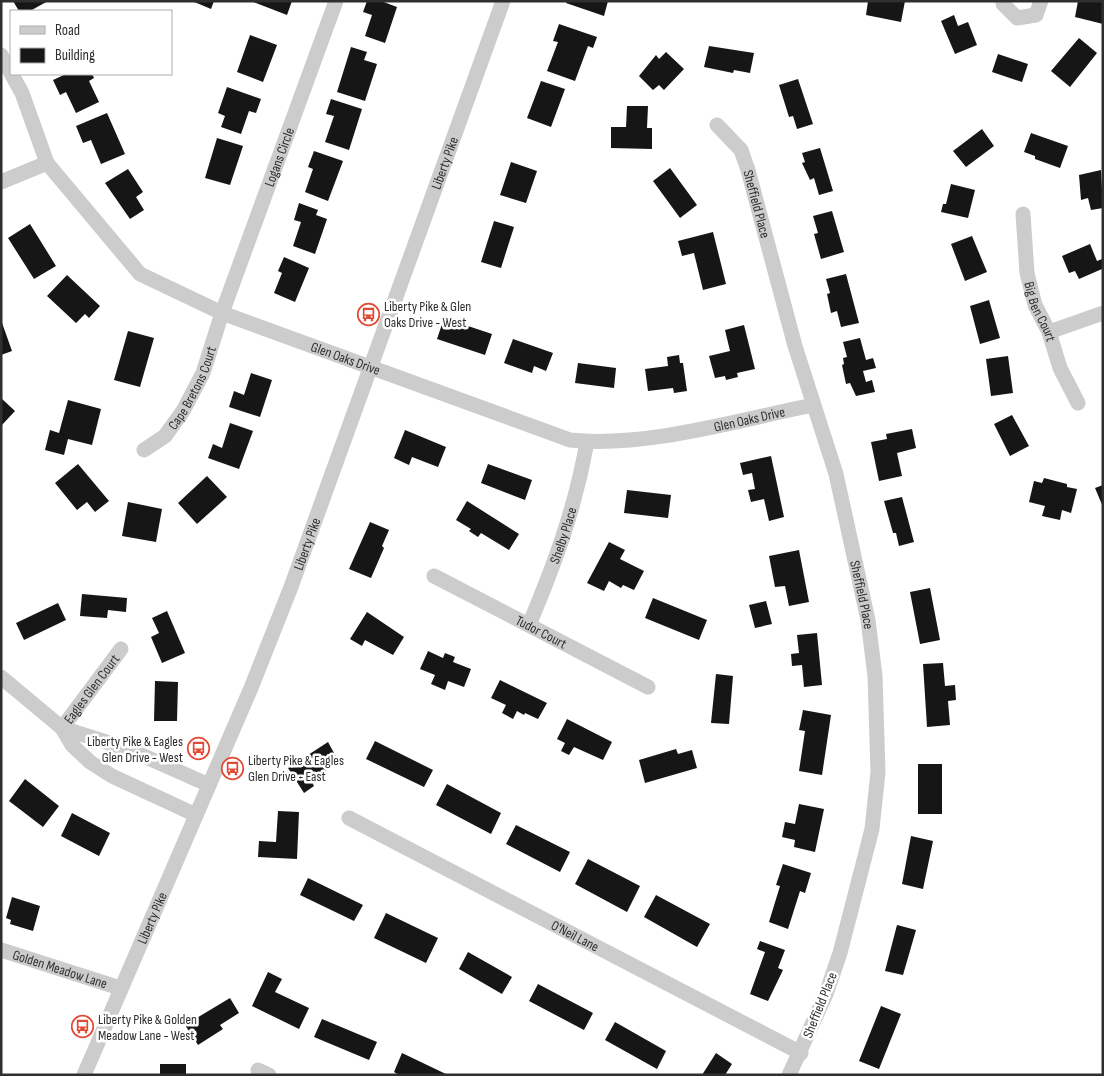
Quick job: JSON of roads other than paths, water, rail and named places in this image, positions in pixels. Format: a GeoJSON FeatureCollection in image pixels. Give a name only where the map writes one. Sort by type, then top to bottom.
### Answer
{"type":"FeatureCollection","features":[{"type":"Feature","properties":{"kind":"street","name":"Logans Circle"},"geometry":{"type":"LineString","coordinates":[[222,313],[336,1]]}},
{"type":"Feature","properties":{"kind":"street","name":"Liberty Pike"},"geometry":{"type":"LineString","coordinates":[[84,1075],[196,815],[291,587],[372,369],[503,1]]}},
{"type":"Feature","properties":{"kind":"street"},"geometry":{"type":"LineString","coordinates":[[1003,1],[1003,4],[1017,18],[1036,16],[1041,1]]}},
{"type":"Feature","properties":{"kind":"street","name":"Glen Oaks Drive"},"geometry":{"type":"LineString","coordinates":[[1,55],[10,71]]}},
{"type":"Feature","properties":{"kind":"street","name":"Glen Oaks Drive"},"geometry":{"type":"LineString","coordinates":[[12,75],[22,93],[47,164],[140,274],[222,313],[570,440],[587,442],[654,438],[813,405]]}},
{"type":"Feature","properties":{"kind":"street","name":"Sheffield Place"},"geometry":{"type":"LineString","coordinates":[[717,125],[742,150],[813,405],[836,474],[868,620],[875,676],[878,772],[872,829],[852,913],[826,994],[789,1075]]}},
{"type":"Feature","properties":{"kind":"street"},"geometry":{"type":"LineString","coordinates":[[1,182],[47,164]]}},
{"type":"Feature","properties":{"kind":"street","name":"Big Ben Court"},"geometry":{"type":"LineString","coordinates":[[1023,214],[1027,273],[1035,305],[1049,332],[1060,368],[1078,403]]}},
{"type":"Feature","properties":{"kind":"street","name":"Cape Bretons Court"},"geometry":{"type":"LineString","coordinates":[[144,450],[165,436],[183,411],[203,373],[222,313]]}},
{"type":"Feature","properties":{"kind":"street"},"geometry":{"type":"LineString","coordinates":[[1049,332],[1103,313]]}},
{"type":"Feature","properties":{"kind":"street","name":"Shelby Place"},"geometry":{"type":"LineString","coordinates":[[529,625],[567,529],[579,488],[587,442]]}},
{"type":"Feature","properties":{"kind":"street","name":"Tudor Court"},"geometry":{"type":"LineString","coordinates":[[434,576],[648,687]]}},
{"type":"Feature","properties":{"kind":"street","name":"Eagles Glen Court"},"geometry":{"type":"LineString","coordinates":[[62,728],[121,649]]}},
{"type":"Feature","properties":{"kind":"street"},"geometry":{"type":"LineString","coordinates":[[1,677],[62,728],[78,751],[90,762],[112,776],[196,815]]}},
{"type":"Feature","properties":{"kind":"street"},"geometry":{"type":"LineString","coordinates":[[62,728],[128,749],[208,785]]}},
{"type":"Feature","properties":{"kind":"street","name":"O'Neil Lane"},"geometry":{"type":"LineString","coordinates":[[349,818],[801,1052]]}},
{"type":"Feature","properties":{"kind":"street","name":"Golden Meadow Lane"},"geometry":{"type":"LineString","coordinates":[[1,950],[44,962],[120,988]]}},
{"type":"Feature","properties":{"kind":"place","name":"Liberty Pike & Glen Oaks Drive - West"},"geometry":{"type":"Point","coordinates":[368,314]}},
{"type":"Feature","properties":{"kind":"place","name":"Liberty Pike & Eagles Glen Drive - West"},"geometry":{"type":"Point","coordinates":[199,749]}},
{"type":"Feature","properties":{"kind":"place","name":"Liberty Pike & Eagles Glen Drive - East"},"geometry":{"type":"Point","coordinates":[232,768]}},
{"type":"Feature","properties":{"kind":"place","name":"Liberty Pike & Golden Meadow Lane - West"},"geometry":{"type":"Point","coordinates":[82,1027]}}]}
